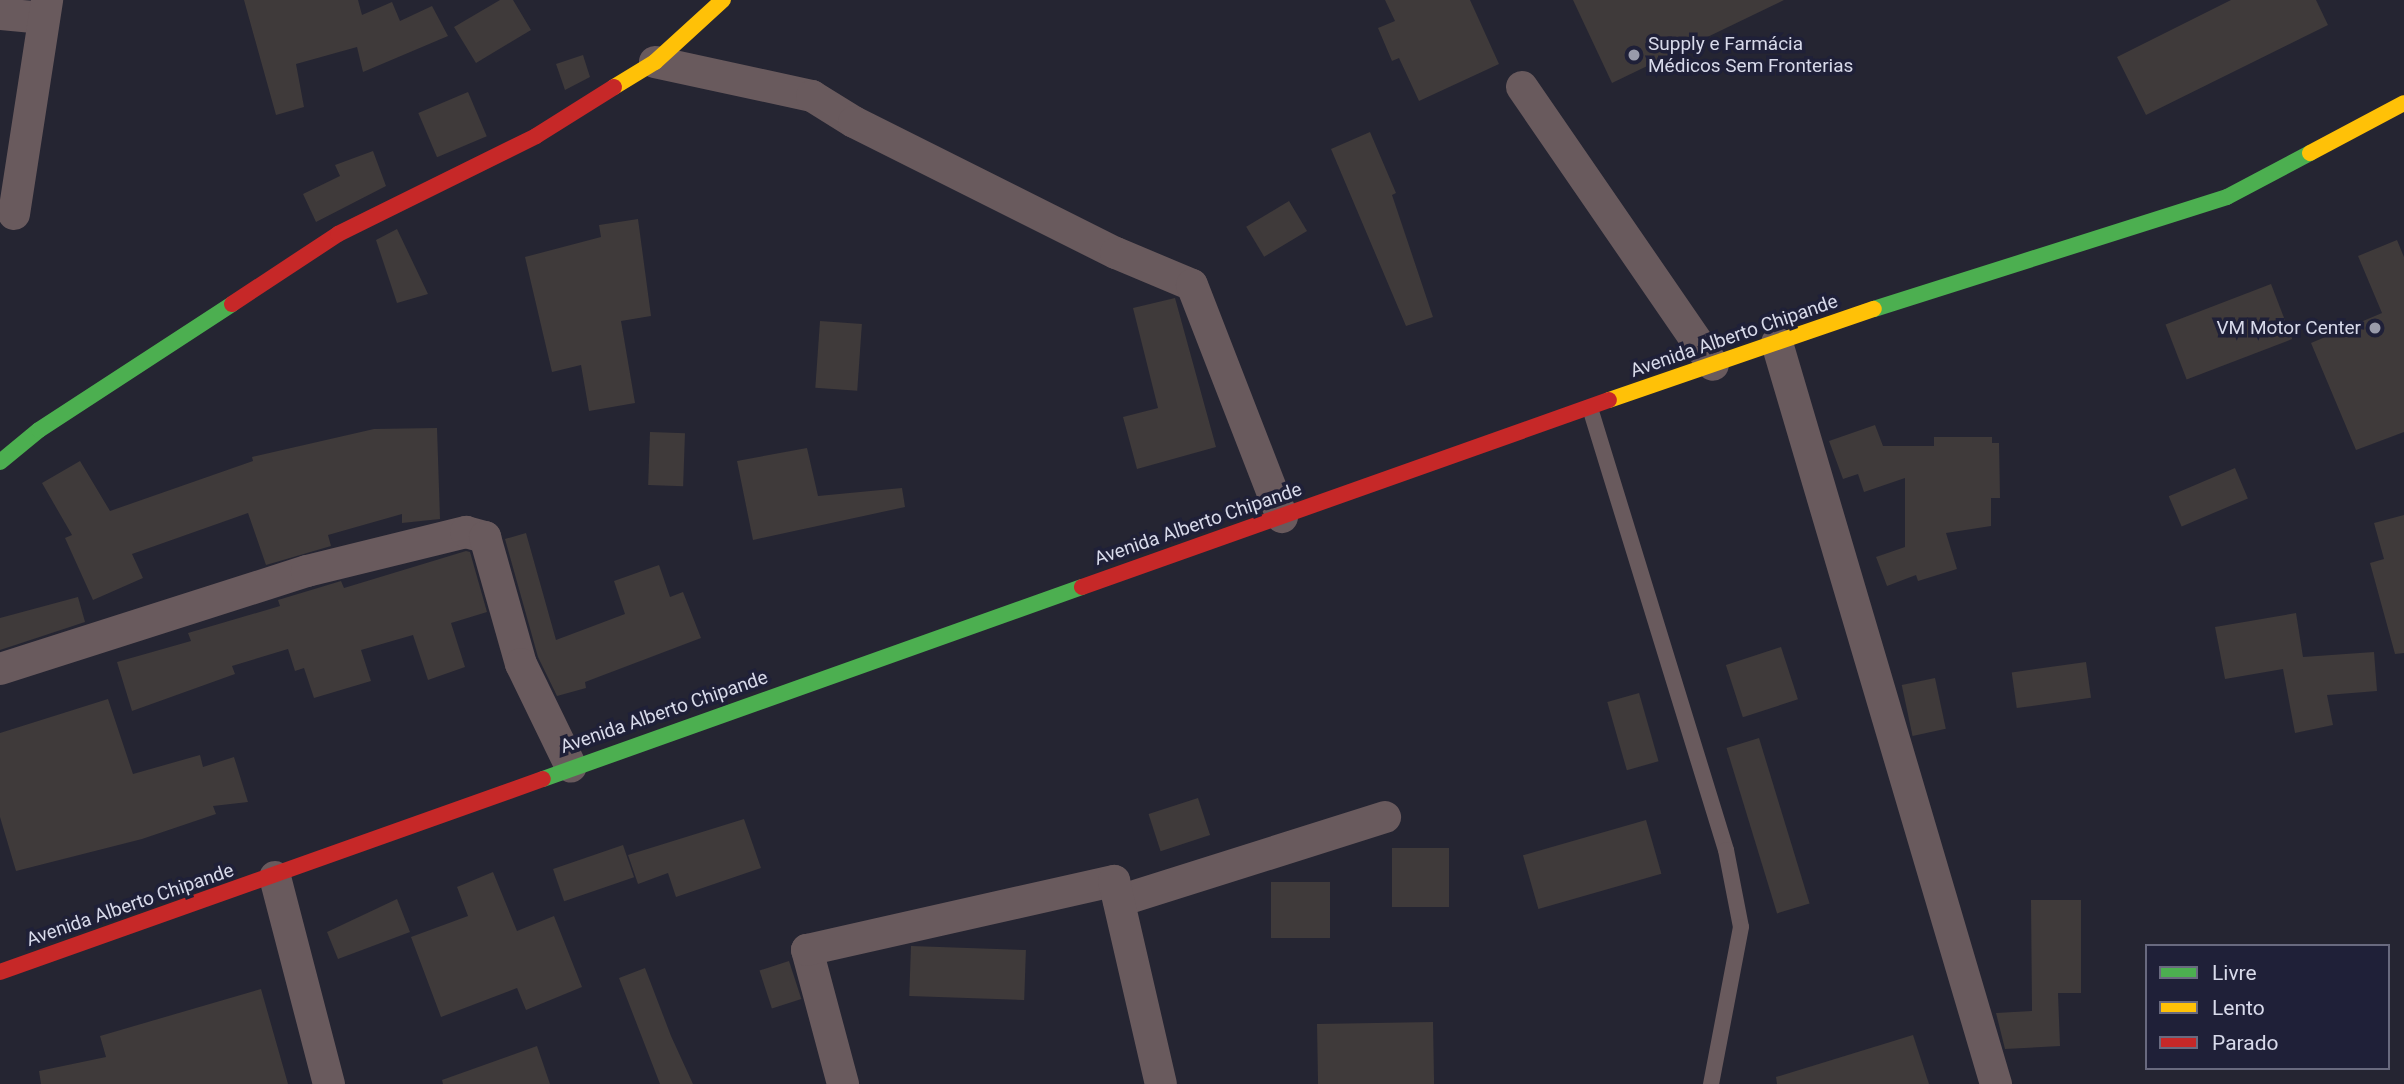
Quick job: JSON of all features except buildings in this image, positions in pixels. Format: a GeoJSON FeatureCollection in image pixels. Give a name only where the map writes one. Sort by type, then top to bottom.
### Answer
{"type":"FeatureCollection","features":[{"type":"Feature","properties":{"kind":"main road"},"geometry":{"type":"LineString","coordinates":[[0,462],[39,430],[338,234],[536,136],[655,62],[723,0]]}},
{"type":"Feature","properties":{"kind":"main road","name":"Avenida Alberto Chipande"},"geometry":{"type":"LineString","coordinates":[[0,972],[275,877],[570,767],[1590,407],[2008,263],[2227,197],[2404,103]]}},
{"type":"Feature","properties":{"kind":"street"},"geometry":{"type":"LineString","coordinates":[[0,14],[46,9],[14,215]]}},
{"type":"Feature","properties":{"kind":"street"},"geometry":{"type":"LineString","coordinates":[[655,62],[812,96],[854,122],[1116,253],[1192,285],[1282,517]]}},
{"type":"Feature","properties":{"kind":"street"},"geometry":{"type":"LineString","coordinates":[[1522,87],[1713,365]]}},
{"type":"Feature","properties":{"kind":"street"},"geometry":{"type":"LineString","coordinates":[[1777,343],[1996,1084]]}},
{"type":"Feature","properties":{"kind":"street"},"geometry":{"type":"LineString","coordinates":[[0,669],[307,571],[466,532],[485,537],[522,664],[570,767]]}},
{"type":"Feature","properties":{"kind":"street"},"geometry":{"type":"LineString","coordinates":[[1119,901],[1385,817]]}},
{"type":"Feature","properties":{"kind":"street"},"geometry":{"type":"LineString","coordinates":[[275,877],[329,1084]]}},
{"type":"Feature","properties":{"kind":"street"},"geometry":{"type":"LineString","coordinates":[[843,1084],[807,950],[1114,881],[1161,1084]]}},
{"type":"Feature","properties":{"kind":"lane"},"geometry":{"type":"LineString","coordinates":[[1590,407],[1726,850],[1741,927],[1712,1084]]}},
{"type":"Feature","properties":{"kind":"traffic: fast"},"geometry":{"type":"LineString","coordinates":[[1874,309],[2227,197],[2310,153]]}},
{"type":"Feature","properties":{"kind":"traffic: fast"},"geometry":{"type":"LineString","coordinates":[[0,462],[39,430],[232,304]]}},
{"type":"Feature","properties":{"kind":"traffic: fast"},"geometry":{"type":"LineString","coordinates":[[543,779],[1082,587]]}},
{"type":"Feature","properties":{"kind":"traffic: slow"},"geometry":{"type":"LineString","coordinates":[[614,87],[655,62],[723,0]]}},
{"type":"Feature","properties":{"kind":"traffic: slow"},"geometry":{"type":"LineString","coordinates":[[2310,153],[2404,103]]}},
{"type":"Feature","properties":{"kind":"traffic: slow"},"geometry":{"type":"LineString","coordinates":[[1609,400],[1874,309]]}},
{"type":"Feature","properties":{"kind":"traffic: jam"},"geometry":{"type":"LineString","coordinates":[[232,304],[338,234],[536,136],[614,87]]}},
{"type":"Feature","properties":{"kind":"traffic: jam"},"geometry":{"type":"LineString","coordinates":[[1082,587],[1609,400]]}},
{"type":"Feature","properties":{"kind":"traffic: jam"},"geometry":{"type":"LineString","coordinates":[[0,972],[543,779]]}},
{"type":"Feature","properties":{"kind":"place","name":"Supply e Farmácia Médicos Sem Fronterias"},"geometry":{"type":"Point","coordinates":[1634,55]}},
{"type":"Feature","properties":{"kind":"place","name":"VM Motor Center"},"geometry":{"type":"Point","coordinates":[2375,328]}}]}
